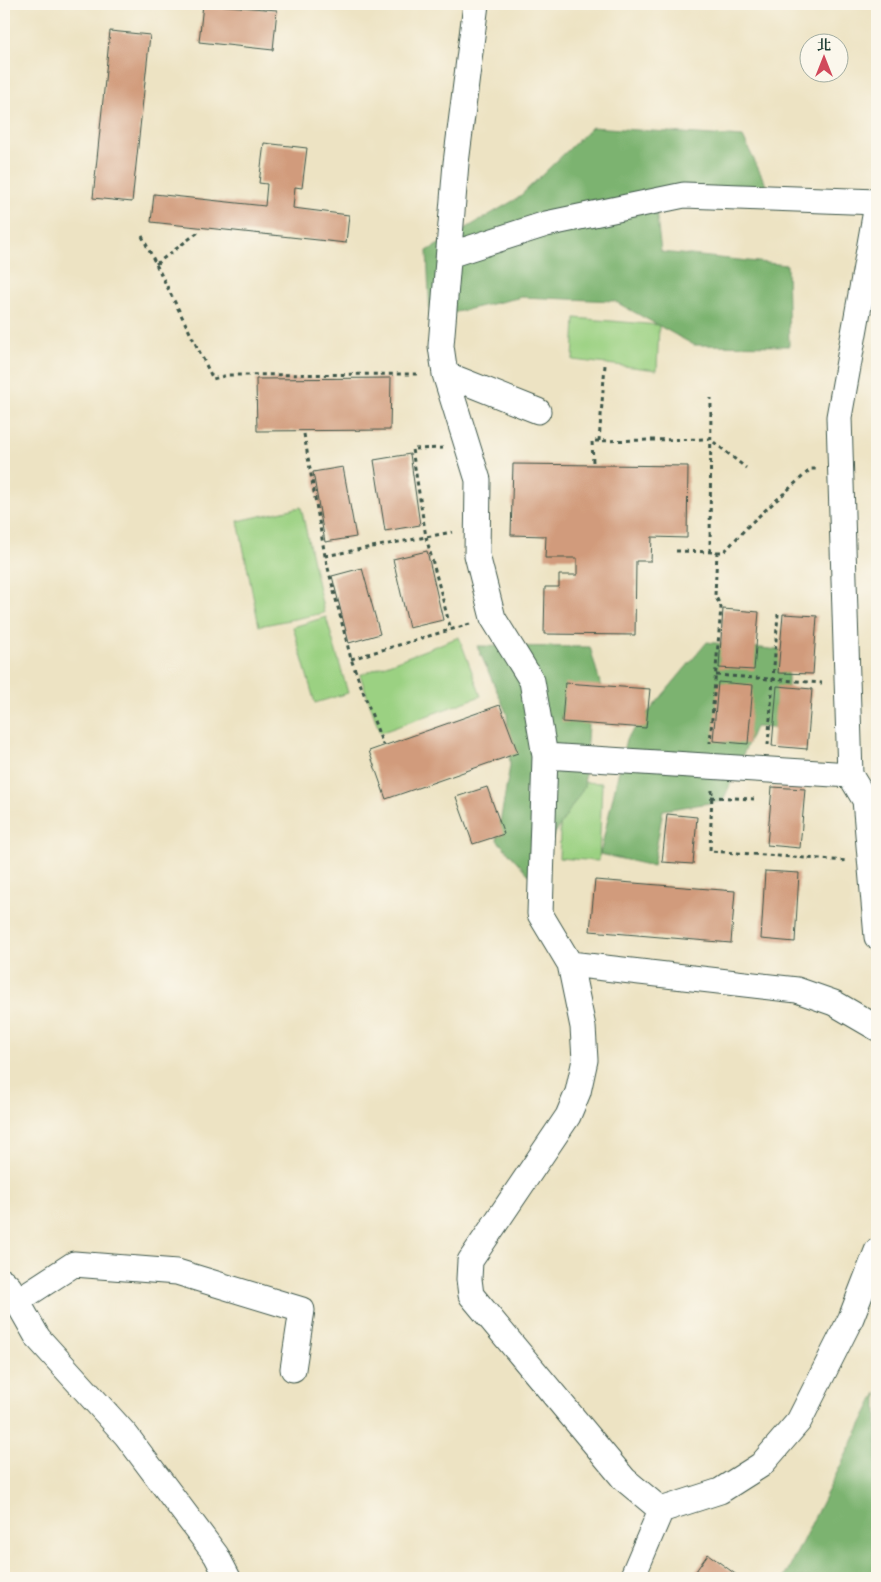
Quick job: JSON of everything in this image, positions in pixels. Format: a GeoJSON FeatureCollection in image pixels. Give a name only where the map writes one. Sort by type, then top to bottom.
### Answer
{"type":"FeatureCollection","features":[{"type":"Feature","properties":{"kind":"street"},"geometry":{"type":"LineString","coordinates":[[476,4],[456,163],[441,346],[445,374],[478,480],[477,555],[493,618],[532,681],[544,756],[540,914],[570,964],[583,1027],[585,1060],[578,1092],[568,1116],[470,1261],[469,1279],[471,1294],[624,1479],[661,1510]]}},
{"type":"Feature","properties":{"kind":"street"},"geometry":{"type":"LineString","coordinates":[[449,255],[546,224],[684,195],[877,204],[839,417],[850,775],[865,800],[877,937]]}},
{"type":"Feature","properties":{"kind":"street"},"geometry":{"type":"LineString","coordinates":[[445,374],[538,411]]}},
{"type":"Feature","properties":{"kind":"street"},"geometry":{"type":"LineString","coordinates":[[544,756],[850,775]]}},
{"type":"Feature","properties":{"kind":"street"},"geometry":{"type":"LineString","coordinates":[[570,964],[797,990],[834,1003],[877,1028]]}},
{"type":"Feature","properties":{"kind":"street"},"geometry":{"type":"LineString","coordinates":[[632,1578],[661,1510],[720,1490],[761,1465],[799,1421],[851,1318],[877,1251]]}},
{"type":"Feature","properties":{"kind":"street"},"geometry":{"type":"LineString","coordinates":[[228,1578],[216,1555],[126,1435],[38,1338],[10,1292],[74,1264],[177,1272],[302,1310],[293,1369]]}},
{"type":"Feature","properties":{"kind":"path"},"geometry":{"type":"LineString","coordinates":[[156,264],[197,233],[197,228]]}},
{"type":"Feature","properties":{"kind":"path"},"geometry":{"type":"LineString","coordinates":[[142,236],[213,379],[228,375],[445,374]]}},
{"type":"Feature","properties":{"kind":"path"},"geometry":{"type":"LineString","coordinates":[[599,441],[605,365]]}},
{"type":"Feature","properties":{"kind":"path"},"geometry":{"type":"LineString","coordinates":[[710,552],[711,398]]}},
{"type":"Feature","properties":{"kind":"path"},"geometry":{"type":"LineString","coordinates":[[304,434],[325,556],[351,659],[383,745]]}},
{"type":"Feature","properties":{"kind":"path"},"geometry":{"type":"LineString","coordinates":[[593,462],[592,441],[710,439],[746,468]]}},
{"type":"Feature","properties":{"kind":"path"},"geometry":{"type":"LineString","coordinates":[[451,630],[426,538],[412,449],[468,448]]}},
{"type":"Feature","properties":{"kind":"path"},"geometry":{"type":"LineString","coordinates":[[676,551],[724,552],[750,524],[811,469],[840,469]]}},
{"type":"Feature","properties":{"kind":"path"},"geometry":{"type":"LineString","coordinates":[[325,556],[477,528]]}},
{"type":"Feature","properties":{"kind":"path"},"geometry":{"type":"LineString","coordinates":[[717,552],[715,595],[721,608],[711,740],[706,766],[712,797],[710,850],[870,862]]}},
{"type":"Feature","properties":{"kind":"path"},"geometry":{"type":"LineString","coordinates":[[764,770],[763,756],[768,744],[778,614]]}},
{"type":"Feature","properties":{"kind":"path"},"geometry":{"type":"LineString","coordinates":[[351,659],[471,624]]}},
{"type":"Feature","properties":{"kind":"path"},"geometry":{"type":"LineString","coordinates":[[716,675],[847,685]]}},
{"type":"Feature","properties":{"kind":"path"},"geometry":{"type":"LineString","coordinates":[[712,797],[754,799]]}},
{"type":"Feature","properties":{"kind":"green space"},"geometry":{"type":"Polygon","coordinates":[[[592,127],[743,137],[769,191],[654,193],[661,252],[787,265],[789,346],[694,345],[614,301],[522,297],[430,318],[427,251],[518,198],[592,127]]]}},
{"type":"Feature","properties":{"kind":"green space"},"geometry":{"type":"Polygon","coordinates":[[[575,318],[659,325],[657,370],[573,360],[575,318]]]}},
{"type":"Feature","properties":{"kind":"green space"},"geometry":{"type":"Polygon","coordinates":[[[301,507],[324,613],[259,626],[238,521],[301,507]]]}},
{"type":"Feature","properties":{"kind":"green space"},"geometry":{"type":"Polygon","coordinates":[[[326,617],[348,693],[315,703],[293,627],[326,617]]]}},
{"type":"Feature","properties":{"kind":"green space"},"geometry":{"type":"Polygon","coordinates":[[[459,637],[481,696],[380,733],[360,675],[459,637]]]}},
{"type":"Feature","properties":{"kind":"green space"},"geometry":{"type":"Polygon","coordinates":[[[707,642],[788,651],[788,729],[755,727],[723,801],[663,810],[653,866],[600,854],[626,739],[707,642]]]}},
{"type":"Feature","properties":{"kind":"green space"},"geometry":{"type":"Polygon","coordinates":[[[477,646],[590,647],[607,708],[588,725],[584,787],[529,875],[497,840],[510,766],[507,714],[477,646]]]}},
{"type":"Feature","properties":{"kind":"green space"},"geometry":{"type":"Polygon","coordinates":[[[562,781],[602,783],[599,861],[559,858],[562,781]]]}},
{"type":"Feature","properties":{"kind":"green space"},"geometry":{"type":"Polygon","coordinates":[[[877,1393],[877,1578],[784,1578],[877,1393]]]}},
{"type":"Feature","properties":{"kind":"building"},"geometry":{"type":"Polygon","coordinates":[[[203,4],[277,10],[273,50],[199,42],[203,4]]]}},
{"type":"Feature","properties":{"kind":"building"},"geometry":{"type":"Polygon","coordinates":[[[110,31],[150,35],[132,202],[93,198],[110,31]]]}},
{"type":"Feature","properties":{"kind":"building"},"geometry":{"type":"Polygon","coordinates":[[[264,143],[307,148],[302,188],[295,187],[293,208],[349,215],[346,243],[151,222],[154,194],[265,206],[267,184],[259,183],[264,143]]]}},
{"type":"Feature","properties":{"kind":"building"},"geometry":{"type":"Polygon","coordinates":[[[391,378],[390,430],[257,431],[256,379],[391,378]]]}},
{"type":"Feature","properties":{"kind":"building"},"geometry":{"type":"Polygon","coordinates":[[[410,454],[420,525],[385,531],[374,460],[410,454]]]}},
{"type":"Feature","properties":{"kind":"building"},"geometry":{"type":"Polygon","coordinates":[[[513,464],[688,466],[687,538],[652,537],[651,561],[636,561],[635,635],[544,634],[545,587],[559,587],[559,575],[577,575],[577,558],[545,558],[546,536],[511,535],[513,464]]]}},
{"type":"Feature","properties":{"kind":"building"},"geometry":{"type":"Polygon","coordinates":[[[343,467],[356,537],[325,542],[313,472],[343,467]]]}},
{"type":"Feature","properties":{"kind":"building"},"geometry":{"type":"Polygon","coordinates":[[[427,551],[443,620],[409,628],[393,559],[427,551]]]}},
{"type":"Feature","properties":{"kind":"building"},"geometry":{"type":"Polygon","coordinates":[[[362,568],[380,634],[349,643],[332,576],[362,568]]]}},
{"type":"Feature","properties":{"kind":"building"},"geometry":{"type":"Polygon","coordinates":[[[723,609],[759,612],[754,670],[719,668],[723,609]]]}},
{"type":"Feature","properties":{"kind":"building"},"geometry":{"type":"Polygon","coordinates":[[[783,614],[817,616],[813,674],[778,673],[783,614]]]}},
{"type":"Feature","properties":{"kind":"building"},"geometry":{"type":"Polygon","coordinates":[[[718,682],[753,685],[748,744],[713,741],[718,682]]]}},
{"type":"Feature","properties":{"kind":"building"},"geometry":{"type":"Polygon","coordinates":[[[565,683],[650,689],[646,728],[562,722],[565,683]]]}},
{"type":"Feature","properties":{"kind":"building"},"geometry":{"type":"Polygon","coordinates":[[[777,686],[812,689],[807,749],[772,746],[777,686]]]}},
{"type":"Feature","properties":{"kind":"building"},"geometry":{"type":"Polygon","coordinates":[[[500,705],[518,753],[386,799],[369,751],[500,705]]]}},
{"type":"Feature","properties":{"kind":"building"},"geometry":{"type":"Polygon","coordinates":[[[487,787],[504,834],[473,844],[456,797],[487,787]]]}},
{"type":"Feature","properties":{"kind":"building"},"geometry":{"type":"Polygon","coordinates":[[[772,787],[805,789],[800,848],[767,845],[772,787]]]}},
{"type":"Feature","properties":{"kind":"building"},"geometry":{"type":"Polygon","coordinates":[[[667,814],[697,817],[693,864],[662,862],[667,814]]]}},
{"type":"Feature","properties":{"kind":"building"},"geometry":{"type":"Polygon","coordinates":[[[765,871],[799,873],[795,942],[761,939],[765,871]]]}},
{"type":"Feature","properties":{"kind":"building"},"geometry":{"type":"Polygon","coordinates":[[[595,880],[735,891],[731,943],[590,931],[595,880]]]}},
{"type":"Feature","properties":{"kind":"building"},"geometry":{"type":"Polygon","coordinates":[[[708,1554],[738,1576],[736,1578],[691,1578],[708,1554]]]}}]}
